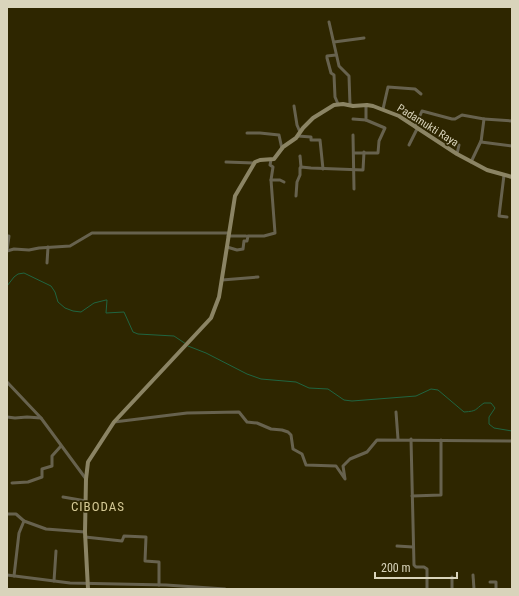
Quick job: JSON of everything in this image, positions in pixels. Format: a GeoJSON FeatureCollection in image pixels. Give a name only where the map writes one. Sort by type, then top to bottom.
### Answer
{"type":"FeatureCollection","features":[{"type":"Feature","properties":{"kind":"street"},"geometry":{"type":"LineString","coordinates":[[329,22],[339,66],[349,76],[350,105]]}},
{"type":"Feature","properties":{"kind":"street"},"geometry":{"type":"LineString","coordinates":[[334,42],[364,38]]}},
{"type":"Feature","properties":{"kind":"street"},"geometry":{"type":"LineString","coordinates":[[226,162],[254,163],[260,160],[270,160],[276,158],[282,149],[299,134],[302,128],[313,118],[338,104],[335,97],[334,75],[331,73],[327,58],[327,56],[336,55]]}},
{"type":"Feature","properties":{"kind":"street"},"geometry":{"type":"LineString","coordinates":[[383,109],[388,87],[415,89],[421,94]]}},
{"type":"Feature","properties":{"kind":"street","name":"Padamukti Raya"},"geometry":{"type":"LineString","coordinates":[[338,104],[366,105],[383,109],[410,122],[416,128],[471,162],[503,176],[512,177]]}},
{"type":"Feature","properties":{"kind":"street"},"geometry":{"type":"LineString","coordinates":[[366,105],[366,120]]}},
{"type":"Feature","properties":{"kind":"street"},"geometry":{"type":"LineString","coordinates":[[294,106],[299,134]]}},
{"type":"Feature","properties":{"kind":"street"},"geometry":{"type":"LineString","coordinates":[[409,145],[422,111],[452,119],[462,115],[484,119],[512,121]]}},
{"type":"Feature","properties":{"kind":"street"},"geometry":{"type":"LineString","coordinates":[[353,118],[366,120],[385,128],[379,141],[378,153],[354,153]]}},
{"type":"Feature","properties":{"kind":"street"},"geometry":{"type":"LineString","coordinates":[[471,162],[481,141],[484,119]]}},
{"type":"Feature","properties":{"kind":"street"},"geometry":{"type":"LineString","coordinates":[[247,133],[258,132],[279,135],[282,149]]}},
{"type":"Feature","properties":{"kind":"street"},"geometry":{"type":"LineString","coordinates":[[299,134],[310,137],[312,140],[320,140],[323,169]]}},
{"type":"Feature","properties":{"kind":"street"},"geometry":{"type":"LineString","coordinates":[[353,135],[354,189]]}},
{"type":"Feature","properties":{"kind":"street"},"geometry":{"type":"LineString","coordinates":[[481,141],[512,146]]}},
{"type":"Feature","properties":{"kind":"street"},"geometry":{"type":"LineString","coordinates":[[457,154],[459,146]]}},
{"type":"Feature","properties":{"kind":"street"},"geometry":{"type":"LineString","coordinates":[[301,167],[364,170],[364,152]]}},
{"type":"Feature","properties":{"kind":"street"},"geometry":{"type":"LineString","coordinates":[[296,196],[297,182],[301,167],[300,156]]}},
{"type":"Feature","properties":{"kind":"street"},"geometry":{"type":"LineString","coordinates":[[227,247],[237,250],[243,249],[244,241],[246,241],[248,236],[264,236],[275,233],[271,180],[273,167],[270,164],[270,160]]}},
{"type":"Feature","properties":{"kind":"street"},"geometry":{"type":"LineString","coordinates":[[88,589],[85,535],[86,479],[89,460],[114,422],[211,318],[218,303],[236,192],[254,163]]}},
{"type":"Feature","properties":{"kind":"street"},"geometry":{"type":"LineString","coordinates":[[503,176],[499,216],[507,216]]}},
{"type":"Feature","properties":{"kind":"street"},"geometry":{"type":"LineString","coordinates":[[271,180],[280,180],[284,182]]}},
{"type":"Feature","properties":{"kind":"street"},"geometry":{"type":"LineString","coordinates":[[7,236],[9,236],[7,251],[14,249],[29,250],[70,246],[92,233],[229,234],[246,236]]}},
{"type":"Feature","properties":{"kind":"street"},"geometry":{"type":"LineString","coordinates":[[47,263],[48,247]]}},
{"type":"Feature","properties":{"kind":"street"},"geometry":{"type":"LineString","coordinates":[[222,280],[258,278]]}},
{"type":"Feature","properties":{"kind":"street"},"geometry":{"type":"LineString","coordinates":[[7,382],[41,418],[86,479]]}},
{"type":"Feature","properties":{"kind":"street"},"geometry":{"type":"LineString","coordinates":[[114,422],[184,414],[239,412],[247,422],[257,423],[271,429],[288,432],[291,436],[293,449],[302,454],[306,465],[336,466],[344,479],[342,466],[350,459],[368,452],[377,440],[411,439],[512,441]]}},
{"type":"Feature","properties":{"kind":"street"},"geometry":{"type":"LineString","coordinates":[[396,412],[398,439]]}},
{"type":"Feature","properties":{"kind":"street"},"geometry":{"type":"LineString","coordinates":[[7,417],[41,418]]}},
{"type":"Feature","properties":{"kind":"street"},"geometry":{"type":"LineString","coordinates":[[411,439],[413,547],[415,566],[419,568],[424,567],[427,569],[427,589]]}},
{"type":"Feature","properties":{"kind":"street"},"geometry":{"type":"LineString","coordinates":[[412,496],[441,495],[441,440]]}},
{"type":"Feature","properties":{"kind":"street"},"geometry":{"type":"LineString","coordinates":[[12,483],[28,482],[42,476],[42,469],[52,466],[52,456],[61,446]]}},
{"type":"Feature","properties":{"kind":"street"},"geometry":{"type":"LineString","coordinates":[[63,497],[86,501]]}},
{"type":"Feature","properties":{"kind":"street"},"geometry":{"type":"LineString","coordinates":[[7,514],[16,514],[24,521],[46,529],[122,541],[124,536],[146,537],[145,562],[159,562],[158,585]]}},
{"type":"Feature","properties":{"kind":"street"},"geometry":{"type":"LineString","coordinates":[[14,576],[19,533],[24,521]]}},
{"type":"Feature","properties":{"kind":"street"},"geometry":{"type":"LineString","coordinates":[[397,546],[413,547]]}},
{"type":"Feature","properties":{"kind":"street"},"geometry":{"type":"LineString","coordinates":[[54,581],[56,551]]}},
{"type":"Feature","properties":{"kind":"street"},"geometry":{"type":"LineString","coordinates":[[7,575],[87,584],[158,585],[225,589]]}},
{"type":"Feature","properties":{"kind":"street"},"geometry":{"type":"LineString","coordinates":[[473,575],[474,589]]}},
{"type":"Feature","properties":{"kind":"street"},"geometry":{"type":"LineString","coordinates":[[452,577],[452,589]]}},
{"type":"Feature","properties":{"kind":"street"},"geometry":{"type":"LineString","coordinates":[[490,582],[496,582],[496,589]]}},
{"type":"Feature","properties":{"kind":"waterway"},"geometry":{"type":"LineString","coordinates":[[7,286],[14,277],[18,274],[24,273],[51,286],[55,292],[58,302],[65,308],[81,312],[94,303],[107,300],[106,313],[124,312],[133,332],[138,334],[174,336],[186,344]]}},
{"type":"Feature","properties":{"kind":"waterway"},"geometry":{"type":"LineString","coordinates":[[188,346],[206,353],[247,374],[261,379],[296,382],[309,388],[328,389],[344,400],[352,401],[416,396],[431,389],[438,390],[464,412],[474,411],[484,403],[491,403],[495,408],[489,417],[489,424],[494,428],[512,431]]}},
{"type":"Feature","properties":{"kind":"district","name":"CIBODAS"},"geometry":{"type":"Point","coordinates":[98,506]}}]}
